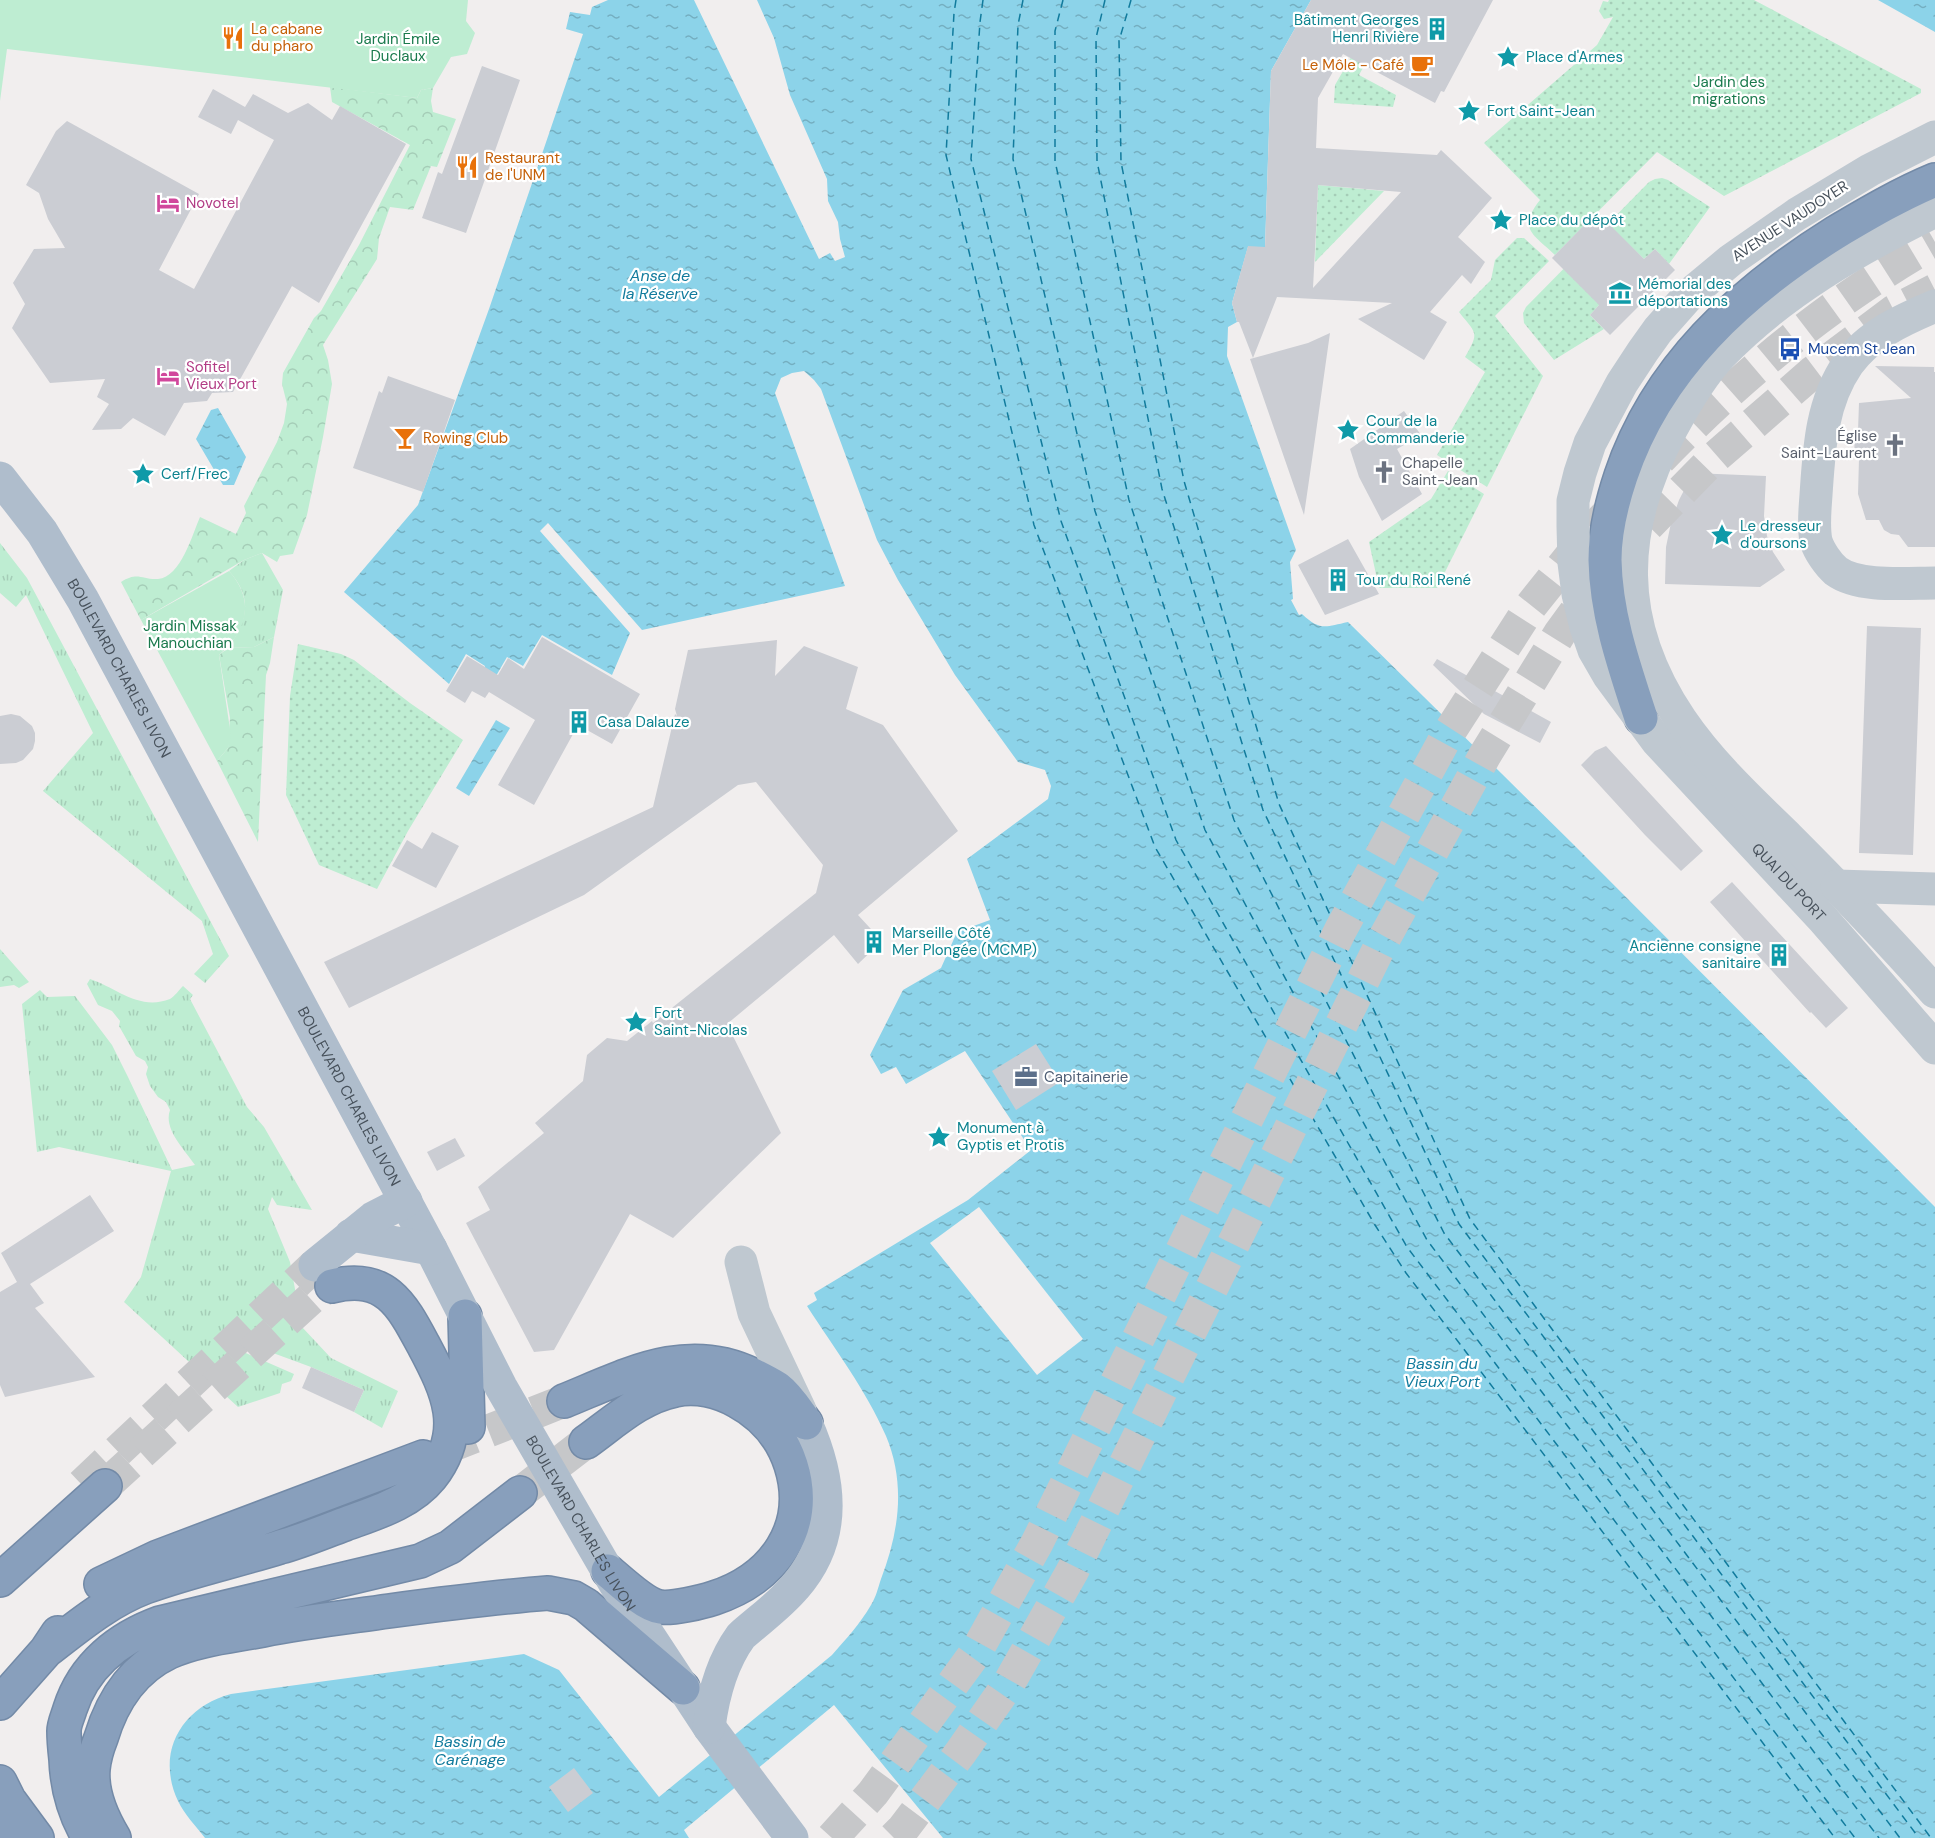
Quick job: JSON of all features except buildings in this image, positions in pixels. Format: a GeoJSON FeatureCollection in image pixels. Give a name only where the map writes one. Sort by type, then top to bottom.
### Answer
{"type":"FeatureCollection","features":[{"type":"Feature","properties":{"kind":"highway"},"geometry":{"type":"LineString","coordinates":[[1641,718],[1613,625],[1606,588],[1605,558],[1607,526],[1613,498],[1630,448],[1655,401],[1717,324],[1754,290],[1806,252],[1853,222],[1935,180]]}},
{"type":"Feature","properties":{"kind":"highway"},"geometry":{"type":"LineString","coordinates":[[46,1651],[114,1601],[129,1593],[283,1546],[374,1513],[405,1499],[431,1476],[450,1444],[452,1413],[442,1380],[402,1307],[389,1294],[373,1286],[323,1276]]}},
{"type":"Feature","properties":{"kind":"highway"},"geometry":{"type":"LineString","coordinates":[[283,1546],[349,1534],[398,1519],[425,1504],[450,1480],[468,1441],[465,1316]]}},
{"type":"Feature","properties":{"kind":"highway"},"geometry":{"type":"LineString","coordinates":[[564,1401],[637,1371],[670,1362],[703,1360],[742,1370],[777,1388],[789,1400],[806,1424]]}},
{"type":"Feature","properties":{"kind":"highway"},"geometry":{"type":"LineString","coordinates":[[586,1442],[634,1406],[649,1398],[678,1389],[707,1390],[726,1395],[749,1408],[772,1428],[786,1450],[795,1479],[797,1508],[791,1529],[781,1550],[767,1568],[753,1580],[732,1591],[688,1604],[659,1607],[640,1597],[608,1571]]}},
{"type":"Feature","properties":{"kind":"highway"},"geometry":{"type":"LineString","coordinates":[[0,1704],[46,1651],[78,1602],[99,1584],[158,1557],[423,1457]]}},
{"type":"Feature","properties":{"kind":"highway"},"geometry":{"type":"LineString","coordinates":[[0,1580],[94,1486]]}},
{"type":"Feature","properties":{"kind":"highway"},"geometry":{"type":"LineString","coordinates":[[73,1838],[57,1800],[54,1773],[58,1749],[79,1688],[107,1652],[127,1638],[160,1623],[420,1561],[450,1547],[520,1493]]}},
{"type":"Feature","properties":{"kind":"highway"},"geometry":{"type":"LineString","coordinates":[[114,1838],[98,1804],[93,1779],[95,1756],[106,1722],[116,1701],[131,1680],[152,1662],[170,1652],[220,1638],[294,1624],[522,1595],[561,1594],[574,1598],[601,1616],[701,1710]]}},
{"type":"Feature","properties":{"kind":"highway"},"geometry":{"type":"LineString","coordinates":[[160,1623],[294,1624]]}},
{"type":"Feature","properties":{"kind":"highway"},"geometry":{"type":"LineString","coordinates":[[106,1722],[104,1758],[106,1777],[114,1805],[133,1838]]}},
{"type":"Feature","properties":{"kind":"highway"},"geometry":{"type":"LineString","coordinates":[[64,1729],[70,1796],[89,1838]]}},
{"type":"Feature","properties":{"kind":"highway"},"geometry":{"type":"LineString","coordinates":[[0,1782],[9,1800],[37,1838]]}},
{"type":"Feature","properties":{"kind":"highway"},"geometry":{"type":"LineString","coordinates":[[0,1827],[7,1838]]}},
{"type":"Feature","properties":{"kind":"main road","name":"BOULEVARD CHARLES LIVON"},"geometry":{"type":"LineString","coordinates":[[0,478],[42,532],[83,600],[406,1201],[501,1387],[608,1571],[701,1710],[792,1838]]}},
{"type":"Feature","properties":{"kind":"main road"},"geometry":{"type":"LineString","coordinates":[[323,1276],[351,1235],[373,1218],[406,1201]]}},
{"type":"Feature","properties":{"kind":"main road"},"geometry":{"type":"LineString","coordinates":[[351,1235],[431,1249]]}},
{"type":"Feature","properties":{"kind":"main road"},"geometry":{"type":"LineString","coordinates":[[701,1710],[721,1675],[734,1644],[796,1587],[809,1570],[817,1551],[824,1529],[826,1506],[824,1478],[818,1451],[806,1424]]}},
{"type":"Feature","properties":{"kind":"main road"},"geometry":{"type":"LineString","coordinates":[[0,1562],[94,1486]]}},
{"type":"Feature","properties":{"kind":"street","name":"AVENUE VAUDOYER"},"geometry":{"type":"LineString","coordinates":[[1641,718],[1609,676],[1594,650],[1578,594],[1574,563],[1573,501],[1590,443],[1622,383],[1643,351],[1658,330],[1703,282],[1797,214],[1870,170],[1935,137]]}},
{"type":"Feature","properties":{"kind":"street","name":"QUAI DU PORT"},"geometry":{"type":"LineString","coordinates":[[1935,211],[1833,266],[1772,309],[1707,371],[1657,456],[1645,486],[1633,548],[1631,576],[1634,610],[1652,672],[1682,722],[1707,754],[1837,886],[1935,992]]}},
{"type":"Feature","properties":{"kind":"street"},"geometry":{"type":"LineString","coordinates":[[1935,306],[1894,326],[1861,350],[1849,362],[1838,382],[1823,424],[1814,526],[1816,543],[1825,559],[1835,570],[1851,578],[1872,582],[1935,583]]}},
{"type":"Feature","properties":{"kind":"street","name":"QUAI DU PORT"},"geometry":{"type":"LineString","coordinates":[[1641,718],[1657,741],[1822,918],[1935,1048]]}},
{"type":"Feature","properties":{"kind":"street"},"geometry":{"type":"LineString","coordinates":[[1837,886],[1935,889]]}},
{"type":"Feature","properties":{"kind":"street"},"geometry":{"type":"LineString","coordinates":[[741,1262],[754,1313],[806,1424]]}},
{"type":"Feature","properties":{"kind":"street"},"geometry":{"type":"LineString","coordinates":[[728,1365],[740,1360],[748,1353],[754,1342],[754,1313]]}},
{"type":"Feature","properties":{"kind":"green space","name":"Jardin Émile Duclaux"},"geometry":{"type":"Polygon","coordinates":[[[0,0],[468,0],[466,21],[475,33],[467,54],[451,57],[433,88],[421,90],[417,98],[7,49],[0,101],[0,0]]]}},
{"type":"Feature","properties":{"kind":"green space"},"geometry":{"type":"Polygon","coordinates":[[[1384,0],[1400,0],[1359,75],[1396,95],[1393,107],[1334,103],[1335,85],[1384,0]]]}},
{"type":"Feature","properties":{"kind":"green space","name":"Jardin des migrations"},"geometry":{"type":"Polygon","coordinates":[[[1609,0],[1754,0],[1921,89],[1921,93],[1724,196],[1657,152],[1555,255],[1535,236],[1529,225],[1533,210],[1540,200],[1484,143],[1597,45],[1613,17],[1604,19],[1599,11],[1603,1],[1608,2],[1609,0]]]}},
{"type":"Feature","properties":{"kind":"green space"},"geometry":{"type":"Polygon","coordinates":[[[330,87],[417,98],[421,90],[433,88],[431,101],[433,112],[456,119],[437,167],[431,166],[413,210],[390,207],[379,238],[377,259],[323,345],[332,384],[307,515],[293,554],[280,556],[277,562],[262,553],[244,560],[141,620],[121,582],[136,576],[158,579],[173,571],[185,554],[200,517],[236,534],[246,513],[244,506],[277,442],[284,423],[287,404],[282,384],[283,373],[359,245],[410,145],[332,102],[330,87]]]}},
{"type":"Feature","properties":{"kind":"green space"},"geometry":{"type":"Polygon","coordinates":[[[1662,178],[1710,207],[1669,264],[1655,249],[1644,259],[1621,237],[1599,305],[1590,315],[1604,329],[1554,360],[1524,323],[1523,313],[1526,307],[1649,182],[1662,178]]]}},
{"type":"Feature","properties":{"kind":"green space"},"geometry":{"type":"Polygon","coordinates":[[[1318,185],[1384,191],[1315,262],[1318,185]]]}},
{"type":"Feature","properties":{"kind":"green space"},"geometry":{"type":"Polygon","coordinates":[[[1517,238],[1524,238],[1549,261],[1495,316],[1543,376],[1487,487],[1437,455],[1485,372],[1465,357],[1473,342],[1474,333],[1459,312],[1491,280],[1495,260],[1517,238]]]}},
{"type":"Feature","properties":{"kind":"green space"},"geometry":{"type":"Polygon","coordinates":[[[1448,471],[1484,494],[1437,588],[1379,588],[1369,542],[1431,499],[1448,471]]]}},
{"type":"Feature","properties":{"kind":"green space"},"geometry":{"type":"Polygon","coordinates":[[[0,543],[27,578],[229,956],[205,983],[194,974],[213,954],[202,921],[43,791],[93,733],[26,595],[16,607],[0,593],[0,543]]]}},
{"type":"Feature","properties":{"kind":"green space"},"geometry":{"type":"Polygon","coordinates":[[[262,553],[283,590],[274,637],[254,647],[228,648],[240,628],[245,609],[242,590],[229,571],[244,560],[262,553]]]}},
{"type":"Feature","properties":{"kind":"green space","name":"Jardin Missak Manouchian"},"geometry":{"type":"Polygon","coordinates":[[[229,571],[242,593],[245,614],[236,635],[219,655],[231,736],[228,748],[217,761],[141,620],[229,571]]]}},
{"type":"Feature","properties":{"kind":"green space"},"geometry":{"type":"Polygon","coordinates":[[[274,637],[266,675],[258,842],[217,761],[228,748],[230,718],[219,655],[228,648],[254,647],[274,637]]]}},
{"type":"Feature","properties":{"kind":"green space"},"geometry":{"type":"Polygon","coordinates":[[[298,644],[341,654],[354,660],[463,740],[408,831],[377,889],[319,865],[286,795],[290,696],[298,644]]]}},
{"type":"Feature","properties":{"kind":"green space"},"geometry":{"type":"Polygon","coordinates":[[[0,949],[29,982],[19,988],[14,985],[0,987],[0,949]]]}},
{"type":"Feature","properties":{"kind":"green space"},"geometry":{"type":"Polygon","coordinates":[[[90,979],[128,997],[148,1002],[170,999],[183,986],[193,995],[190,999],[247,1107],[264,1127],[312,1210],[277,1205],[272,1197],[268,1209],[290,1262],[302,1327],[331,1358],[398,1391],[382,1428],[354,1412],[364,1390],[311,1367],[243,1342],[239,1350],[294,1374],[291,1381],[282,1384],[280,1393],[238,1407],[124,1302],[141,1277],[171,1171],[59,1147],[37,1152],[22,1004],[40,990],[47,997],[75,996],[112,1045],[172,1170],[195,1165],[172,1132],[170,1110],[166,1102],[158,1097],[150,1086],[145,1061],[136,1056],[119,1026],[120,1021],[112,1011],[98,1005],[87,984],[90,979]]]}},
{"type":"Feature","properties":{"kind":"water","name":"Bassin du Vieux Port"},"geometry":{"type":"Polygon","coordinates":[[[608,0],[694,0],[819,259],[830,253],[835,261],[845,257],[838,222],[828,201],[827,179],[790,95],[774,38],[757,0],[1311,0],[1271,71],[1265,247],[1248,247],[1232,303],[1237,322],[1228,327],[1227,356],[1296,550],[1290,562],[1293,599],[1291,600],[1299,615],[1302,614],[1318,625],[1328,626],[1348,622],[1935,1207],[1935,1838],[943,1838],[834,1705],[684,1830],[689,1838],[205,1838],[187,1815],[178,1801],[172,1783],[170,1765],[172,1749],[187,1721],[199,1709],[214,1700],[231,1694],[524,1654],[559,1670],[659,1797],[832,1655],[858,1625],[871,1605],[887,1561],[898,1508],[896,1472],[892,1454],[869,1402],[807,1306],[817,1300],[814,1293],[968,1200],[1031,1150],[965,1051],[906,1084],[896,1067],[881,1074],[870,1055],[903,990],[941,968],[957,932],[990,920],[967,859],[1048,799],[1051,786],[1045,770],[1018,762],[955,675],[898,580],[877,540],[821,389],[804,371],[781,378],[775,393],[845,586],[642,630],[548,523],[540,531],[630,633],[612,675],[542,635],[523,666],[507,657],[496,676],[466,654],[449,684],[344,592],[418,505],[489,309],[583,34],[566,29],[570,12],[590,15],[592,7],[608,0]]]}},
{"type":"Feature","properties":{"kind":"water"},"geometry":{"type":"Polygon","coordinates":[[[1878,0],[1935,0],[1935,32],[1878,0]]]}},
{"type":"Feature","properties":{"kind":"water"},"geometry":{"type":"Polygon","coordinates":[[[218,408],[246,457],[234,485],[223,485],[196,439],[211,410],[218,408]]]}},
{"type":"Feature","properties":{"kind":"water"},"geometry":{"type":"Polygon","coordinates":[[[496,720],[510,728],[469,796],[456,788],[496,720]]]}},
{"type":"Feature","properties":{"kind":"pier"},"geometry":{"type":"Polygon","coordinates":[[[979,1207],[1083,1339],[1037,1375],[930,1243],[979,1207]]]}},
{"type":"Feature","properties":{"kind":"ferry route"},"geometry":{"type":"LineString","coordinates":[[956,0],[946,155],[1034,525],[1155,847],[1375,1225],[1406,1273],[1835,1838]]}},
{"type":"Feature","properties":{"kind":"ferry route"},"geometry":{"type":"LineString","coordinates":[[983,0],[971,159],[1061,521],[1176,840],[1407,1247],[1855,1838]]}},
{"type":"Feature","properties":{"kind":"ferry route"},"geometry":{"type":"LineString","coordinates":[[1023,0],[1018,25],[1013,159],[1095,511],[1205,830],[1427,1240],[1879,1838]]}},
{"type":"Feature","properties":{"kind":"ferry route"},"geometry":{"type":"LineString","coordinates":[[1063,0],[1055,31],[1055,161],[1129,500],[1234,820],[1444,1233],[1900,1838]]}},
{"type":"Feature","properties":{"kind":"ferry route"},"geometry":{"type":"LineString","coordinates":[[1105,0],[1096,38],[1097,161],[1162,489],[1263,810],[1459,1224],[1919,1838]]}},
{"type":"Feature","properties":{"kind":"ferry route"},"geometry":{"type":"LineString","coordinates":[[1131,0],[1119,41],[1121,162],[1184,481],[1279,804],[1470,1219],[1931,1838]]}},
{"type":"Feature","properties":{"kind":"tunnel"},"geometry":{"type":"LineString","coordinates":[[1660,459],[1723,398],[1790,341],[1860,289],[1935,242]]}},
{"type":"Feature","properties":{"kind":"tunnel"},"geometry":{"type":"LineString","coordinates":[[894,1838],[961,1752],[1009,1683],[1073,1570],[1379,948],[1485,755],[1560,633],[1611,563],[1713,459],[1813,372],[1894,311],[1935,290]]}},
{"type":"Feature","properties":{"kind":"tunnel"},"geometry":{"type":"LineString","coordinates":[[832,1838],[873,1793],[976,1652],[1037,1543],[1341,929],[1445,739],[1530,607],[1589,533],[1622,499]]}},
{"type":"Feature","properties":{"kind":"tunnel"},"geometry":{"type":"LineString","coordinates":[[82,1485],[315,1265]]}},
{"type":"Feature","properties":{"kind":"tunnel"},"geometry":{"type":"LineString","coordinates":[[105,1486],[318,1292],[332,1286]]}},
{"type":"Feature","properties":{"kind":"tunnel"},"geometry":{"type":"LineString","coordinates":[[443,1449],[564,1401]]}},
{"type":"Feature","properties":{"kind":"tunnel"},"geometry":{"type":"LineString","coordinates":[[520,1493],[586,1442]]}},
{"type":"Feature","properties":{"kind":"place","name":"Bâtiment Georges Henri Rivière"},"geometry":{"type":"Point","coordinates":[1437,29]}},
{"type":"Feature","properties":{"kind":"place","name":"La cabane du pharo"},"geometry":{"type":"Point","coordinates":[233,38]}},
{"type":"Feature","properties":{"kind":"place","name":"Place d'Armes"},"geometry":{"type":"Point","coordinates":[1508,57]}},
{"type":"Feature","properties":{"kind":"place","name":"Le Môle - Café"},"geometry":{"type":"Point","coordinates":[1422,65]}},
{"type":"Feature","properties":{"kind":"place","name":"Fort Saint-Jean"},"geometry":{"type":"Point","coordinates":[1469,111]}},
{"type":"Feature","properties":{"kind":"place","name":"Restaurant de l'UNM"},"geometry":{"type":"Point","coordinates":[467,167]}},
{"type":"Feature","properties":{"kind":"place","name":"Novotel"},"geometry":{"type":"Point","coordinates":[168,203]}},
{"type":"Feature","properties":{"kind":"place","name":"Place du dépôt"},"geometry":{"type":"Point","coordinates":[1501,220]}},
{"type":"Feature","properties":{"kind":"place","name":"Mémorial des déportations"},"geometry":{"type":"Point","coordinates":[1620,293]}},
{"type":"Feature","properties":{"kind":"place","name":"Mucem St Jean"},"geometry":{"type":"Point","coordinates":[1790,349]}},
{"type":"Feature","properties":{"kind":"place","name":"Sofitel Vieux Port"},"geometry":{"type":"Point","coordinates":[168,376]}},
{"type":"Feature","properties":{"kind":"place","name":"Cour de la Commanderie"},"geometry":{"type":"Point","coordinates":[1348,430]}},
{"type":"Feature","properties":{"kind":"place","name":"Rowing Club"},"geometry":{"type":"Point","coordinates":[405,438]}},
{"type":"Feature","properties":{"kind":"place","name":"Église Saint-Laurent"},"geometry":{"type":"Point","coordinates":[1895,445]}},
{"type":"Feature","properties":{"kind":"place","name":"Chapelle Saint-Jean"},"geometry":{"type":"Point","coordinates":[1384,472]}},
{"type":"Feature","properties":{"kind":"place","name":"Cerf/Frec"},"geometry":{"type":"Point","coordinates":[143,474]}},
{"type":"Feature","properties":{"kind":"place","name":"Le dresseur d'oursons"},"geometry":{"type":"Point","coordinates":[1722,535]}},
{"type":"Feature","properties":{"kind":"place","name":"Tour du Roi René"},"geometry":{"type":"Point","coordinates":[1338,580]}},
{"type":"Feature","properties":{"kind":"place","name":"Casa Dalauze"},"geometry":{"type":"Point","coordinates":[579,722]}},
{"type":"Feature","properties":{"kind":"place","name":"Marseille Côté Mer Plongée (MCMP)"},"geometry":{"type":"Point","coordinates":[874,942]}},
{"type":"Feature","properties":{"kind":"place","name":"Ancienne consigne sanitaire"},"geometry":{"type":"Point","coordinates":[1779,955]}},
{"type":"Feature","properties":{"kind":"place","name":"Fort Saint-Nicolas"},"geometry":{"type":"Point","coordinates":[636,1022]}},
{"type":"Feature","properties":{"kind":"place","name":"Capitainerie"},"geometry":{"type":"Point","coordinates":[1026,1077]}},
{"type":"Feature","properties":{"kind":"place","name":"Monument à Gyptis et Protis"},"geometry":{"type":"Point","coordinates":[939,1137]}},
{"type":"Feature","properties":{"kind":"water label","name":"Anse de la Réserve"},"geometry":{"type":"Point","coordinates":[660,284]}},
{"type":"Feature","properties":{"kind":"water label","name":"Bassin de Carénage"},"geometry":{"type":"Point","coordinates":[470,1750]}}]}
